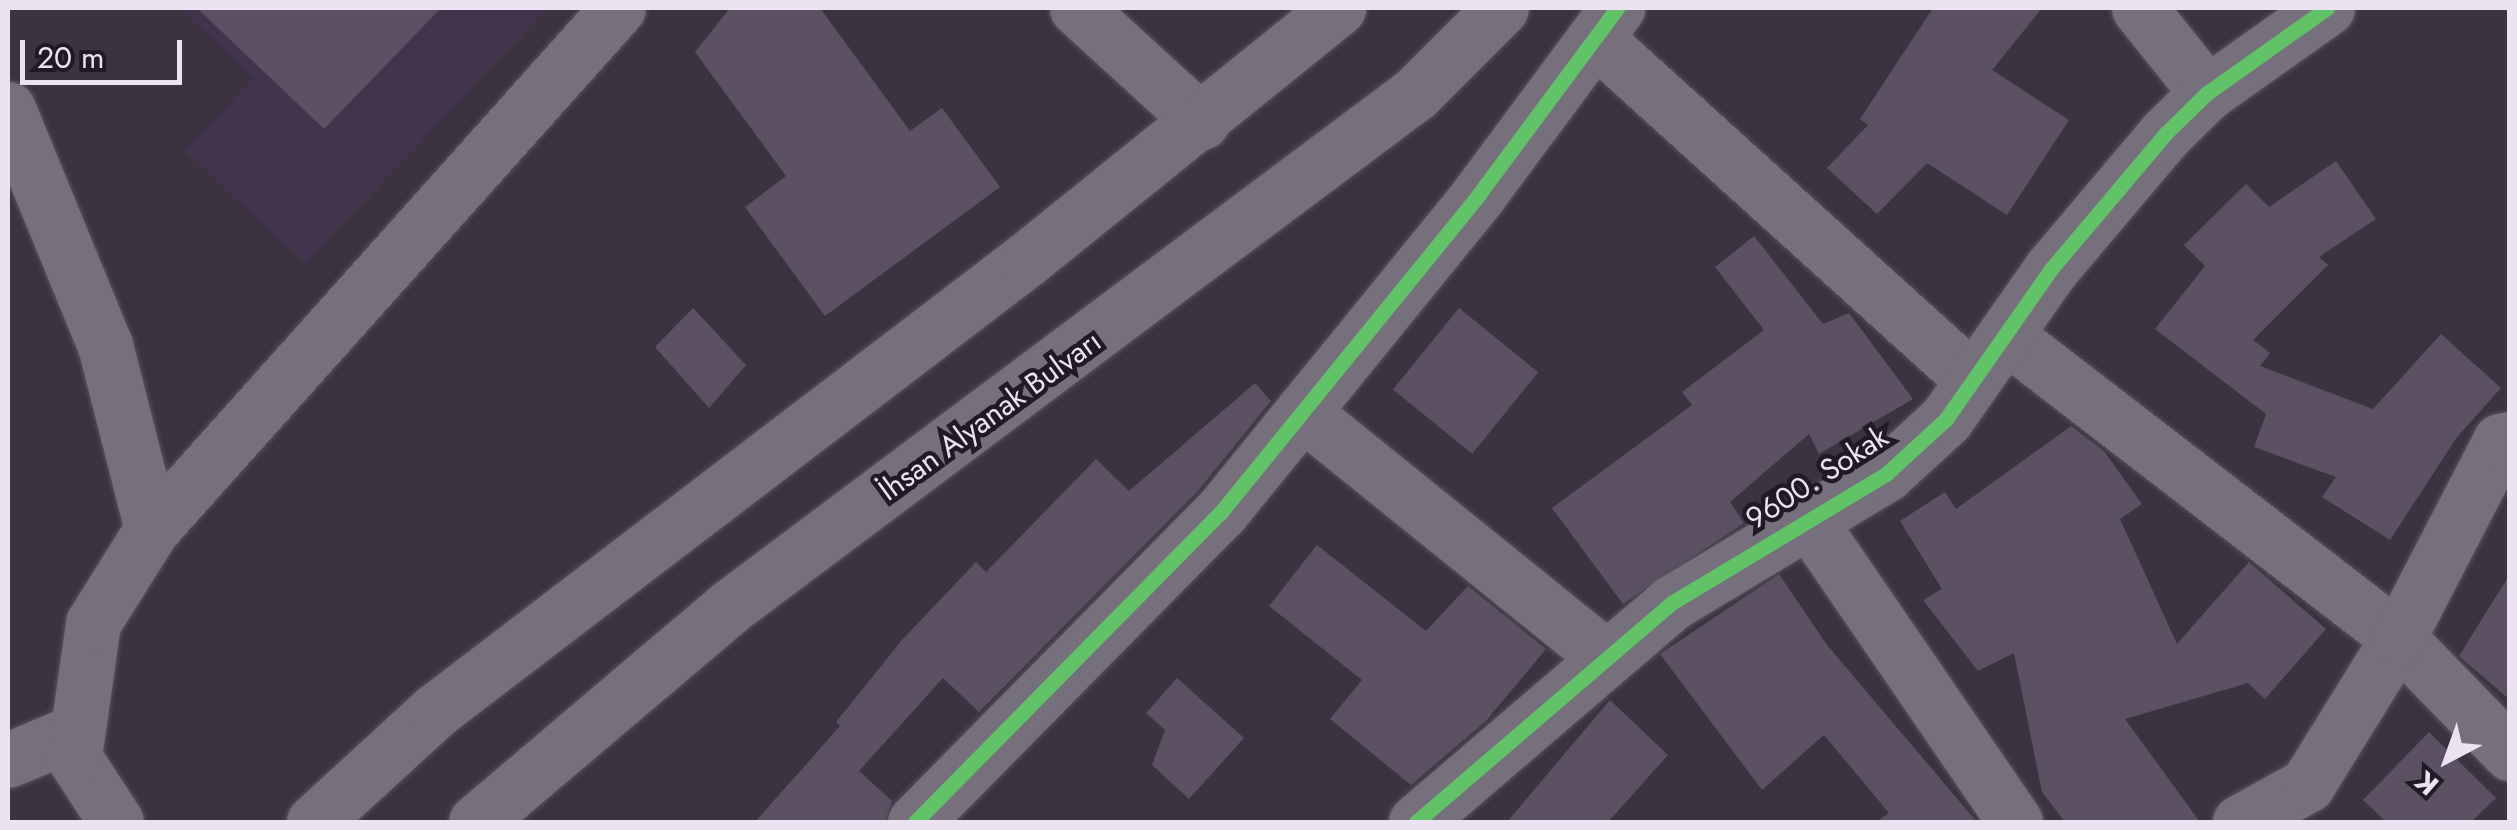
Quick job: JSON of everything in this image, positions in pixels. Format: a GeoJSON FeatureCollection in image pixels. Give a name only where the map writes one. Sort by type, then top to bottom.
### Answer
{"type":"FeatureCollection","features":[{"type":"Feature","properties":{"kind":"main road"},"geometry":{"type":"LineString","coordinates":[[314,822],[435,712],[1202,122],[1338,8]]}},
{"type":"Feature","properties":{"kind":"main road","name":"İhsan Alyanak Bulvarı"},"geometry":{"type":"LineString","coordinates":[[476,822],[728,608],[1416,92],[1501,8]]}},
{"type":"Feature","properties":{"kind":"street"},"geometry":{"type":"LineString","coordinates":[[116,822],[74,756],[77,731],[93,624],[152,528],[618,8]]}},
{"type":"Feature","properties":{"kind":"street"},"geometry":{"type":"LineString","coordinates":[[1077,8],[1202,122]]}},
{"type":"Feature","properties":{"kind":"street"},"geometry":{"type":"LineString","coordinates":[[2139,8],[2207,93]]}},
{"type":"Feature","properties":{"kind":"street","name":"9600. Sokak"},"geometry":{"type":"LineString","coordinates":[[1416,822],[1673,602],[1886,474],[1946,420],[2051,270],[2207,93],[2326,8]]}},
{"type":"Feature","properties":{"kind":"street"},"geometry":{"type":"LineString","coordinates":[[916,822],[1221,512],[1607,24],[1973,380]]}},
{"type":"Feature","properties":{"kind":"street"},"geometry":{"type":"LineString","coordinates":[[8,109],[105,345],[152,528]]}},
{"type":"Feature","properties":{"kind":"street"},"geometry":{"type":"LineString","coordinates":[[2005,335],[2398,638],[2510,753]]}},
{"type":"Feature","properties":{"kind":"street"},"geometry":{"type":"LineString","coordinates":[[1302,412],[1606,656]]}},
{"type":"Feature","properties":{"kind":"street"},"geometry":{"type":"LineString","coordinates":[[2240,822],[2307,785],[2398,638],[2500,442],[2510,439]]}},
{"type":"Feature","properties":{"kind":"street"},"geometry":{"type":"LineString","coordinates":[[1807,518],[2015,822]]}},
{"type":"Feature","properties":{"kind":"street"},"geometry":{"type":"LineString","coordinates":[[8,760],[77,731]]}},
{"type":"Feature","properties":{"kind":"shaded area"},"geometry":{"type":"Polygon","coordinates":[[[180,8],[548,8],[305,264],[185,151],[254,78],[180,8]]]}},
{"type":"Feature","properties":{"kind":"building"},"geometry":{"type":"Polygon","coordinates":[[[197,8],[441,8],[324,129],[197,8]]]}},
{"type":"Feature","properties":{"kind":"building"},"geometry":{"type":"Polygon","coordinates":[[[730,8],[820,8],[910,131],[942,108],[1000,187],[825,316],[745,207],[786,176],[695,52],[730,8]]]}},
{"type":"Feature","properties":{"kind":"building"},"geometry":{"type":"Polygon","coordinates":[[[1933,8],[2042,8],[1992,70],[2069,120],[2007,215],[1927,163],[1877,214],[1827,168],[1868,125],[1860,119],[1933,8]]]}},
{"type":"Feature","properties":{"kind":"building"},"geometry":{"type":"Polygon","coordinates":[[[2336,161],[2376,219],[2319,257],[2328,265],[2253,340],[2270,353],[2260,366],[2373,409],[2441,334],[2501,388],[2457,437],[2390,540],[2322,497],[2336,477],[2254,447],[2266,414],[2155,329],[2205,266],[2184,245],[2246,184],[2269,207],[2336,161]]]}},
{"type":"Feature","properties":{"kind":"building"},"geometry":{"type":"Polygon","coordinates":[[[1754,236],[1823,324],[1849,313],[1913,399],[1819,454],[1809,434],[1730,502],[1744,523],[1623,604],[1552,508],[1692,405],[1682,392],[1764,330],[1715,267],[1754,236]]]}},
{"type":"Feature","properties":{"kind":"building"},"geometry":{"type":"Polygon","coordinates":[[[693,308],[746,365],[709,408],[655,347],[693,308]]]}},
{"type":"Feature","properties":{"kind":"building"},"geometry":{"type":"Polygon","coordinates":[[[1459,308],[1538,372],[1472,454],[1393,390],[1459,308]]]}},
{"type":"Feature","properties":{"kind":"building"},"geometry":{"type":"Polygon","coordinates":[[[1255,383],[1271,401],[1198,491],[979,712],[943,678],[859,771],[892,801],[885,822],[755,822],[840,726],[836,722],[902,640],[976,562],[986,572],[1096,459],[1129,491],[1255,383]]]}},
{"type":"Feature","properties":{"kind":"building"},"geometry":{"type":"Polygon","coordinates":[[[2071,426],[2104,451],[2142,504],[2120,519],[2177,644],[2249,562],[2326,629],[2265,699],[2248,683],[2125,719],[2200,822],[2065,822],[2042,792],[2014,653],[1978,671],[1923,600],[1942,589],[1900,521],[1945,492],[1956,509],[2071,426]]]}},
{"type":"Feature","properties":{"kind":"building"},"geometry":{"type":"Polygon","coordinates":[[[1317,545],[1426,631],[1468,586],[1546,649],[1486,721],[1411,785],[1330,719],[1362,680],[1269,606],[1317,545]]]}},
{"type":"Feature","properties":{"kind":"building"},"geometry":{"type":"Polygon","coordinates":[[[1779,574],[1827,645],[1977,822],[1876,822],[1889,813],[1824,735],[1762,790],[1660,654],[1779,574]]]}},
{"type":"Feature","properties":{"kind":"building"},"geometry":{"type":"Polygon","coordinates":[[[2510,574],[2510,700],[2459,656],[2510,574]]]}},
{"type":"Feature","properties":{"kind":"building"},"geometry":{"type":"Polygon","coordinates":[[[1177,678],[1244,738],[1189,799],[1152,765],[1165,730],[1146,713],[1177,678]]]}},
{"type":"Feature","properties":{"kind":"building"},"geometry":{"type":"Polygon","coordinates":[[[1610,700],[1668,755],[1608,822],[1507,822],[1610,700]]]}},
{"type":"Feature","properties":{"kind":"building"},"geometry":{"type":"Polygon","coordinates":[[[2429,732],[2496,798],[2471,822],[2386,822],[2363,800],[2429,732]]]}},
{"type":"Feature","properties":{"kind":"cycle path"},"geometry":{"type":"LineString","coordinates":[[915,822],[1221,512],[1479,194],[1617,8]]}},
{"type":"Feature","properties":{"kind":"cycle path"},"geometry":{"type":"LineString","coordinates":[[1416,822],[1673,602],[1886,474],[1946,419],[2051,269],[2166,133],[2207,93],[2327,8]]}}]}
